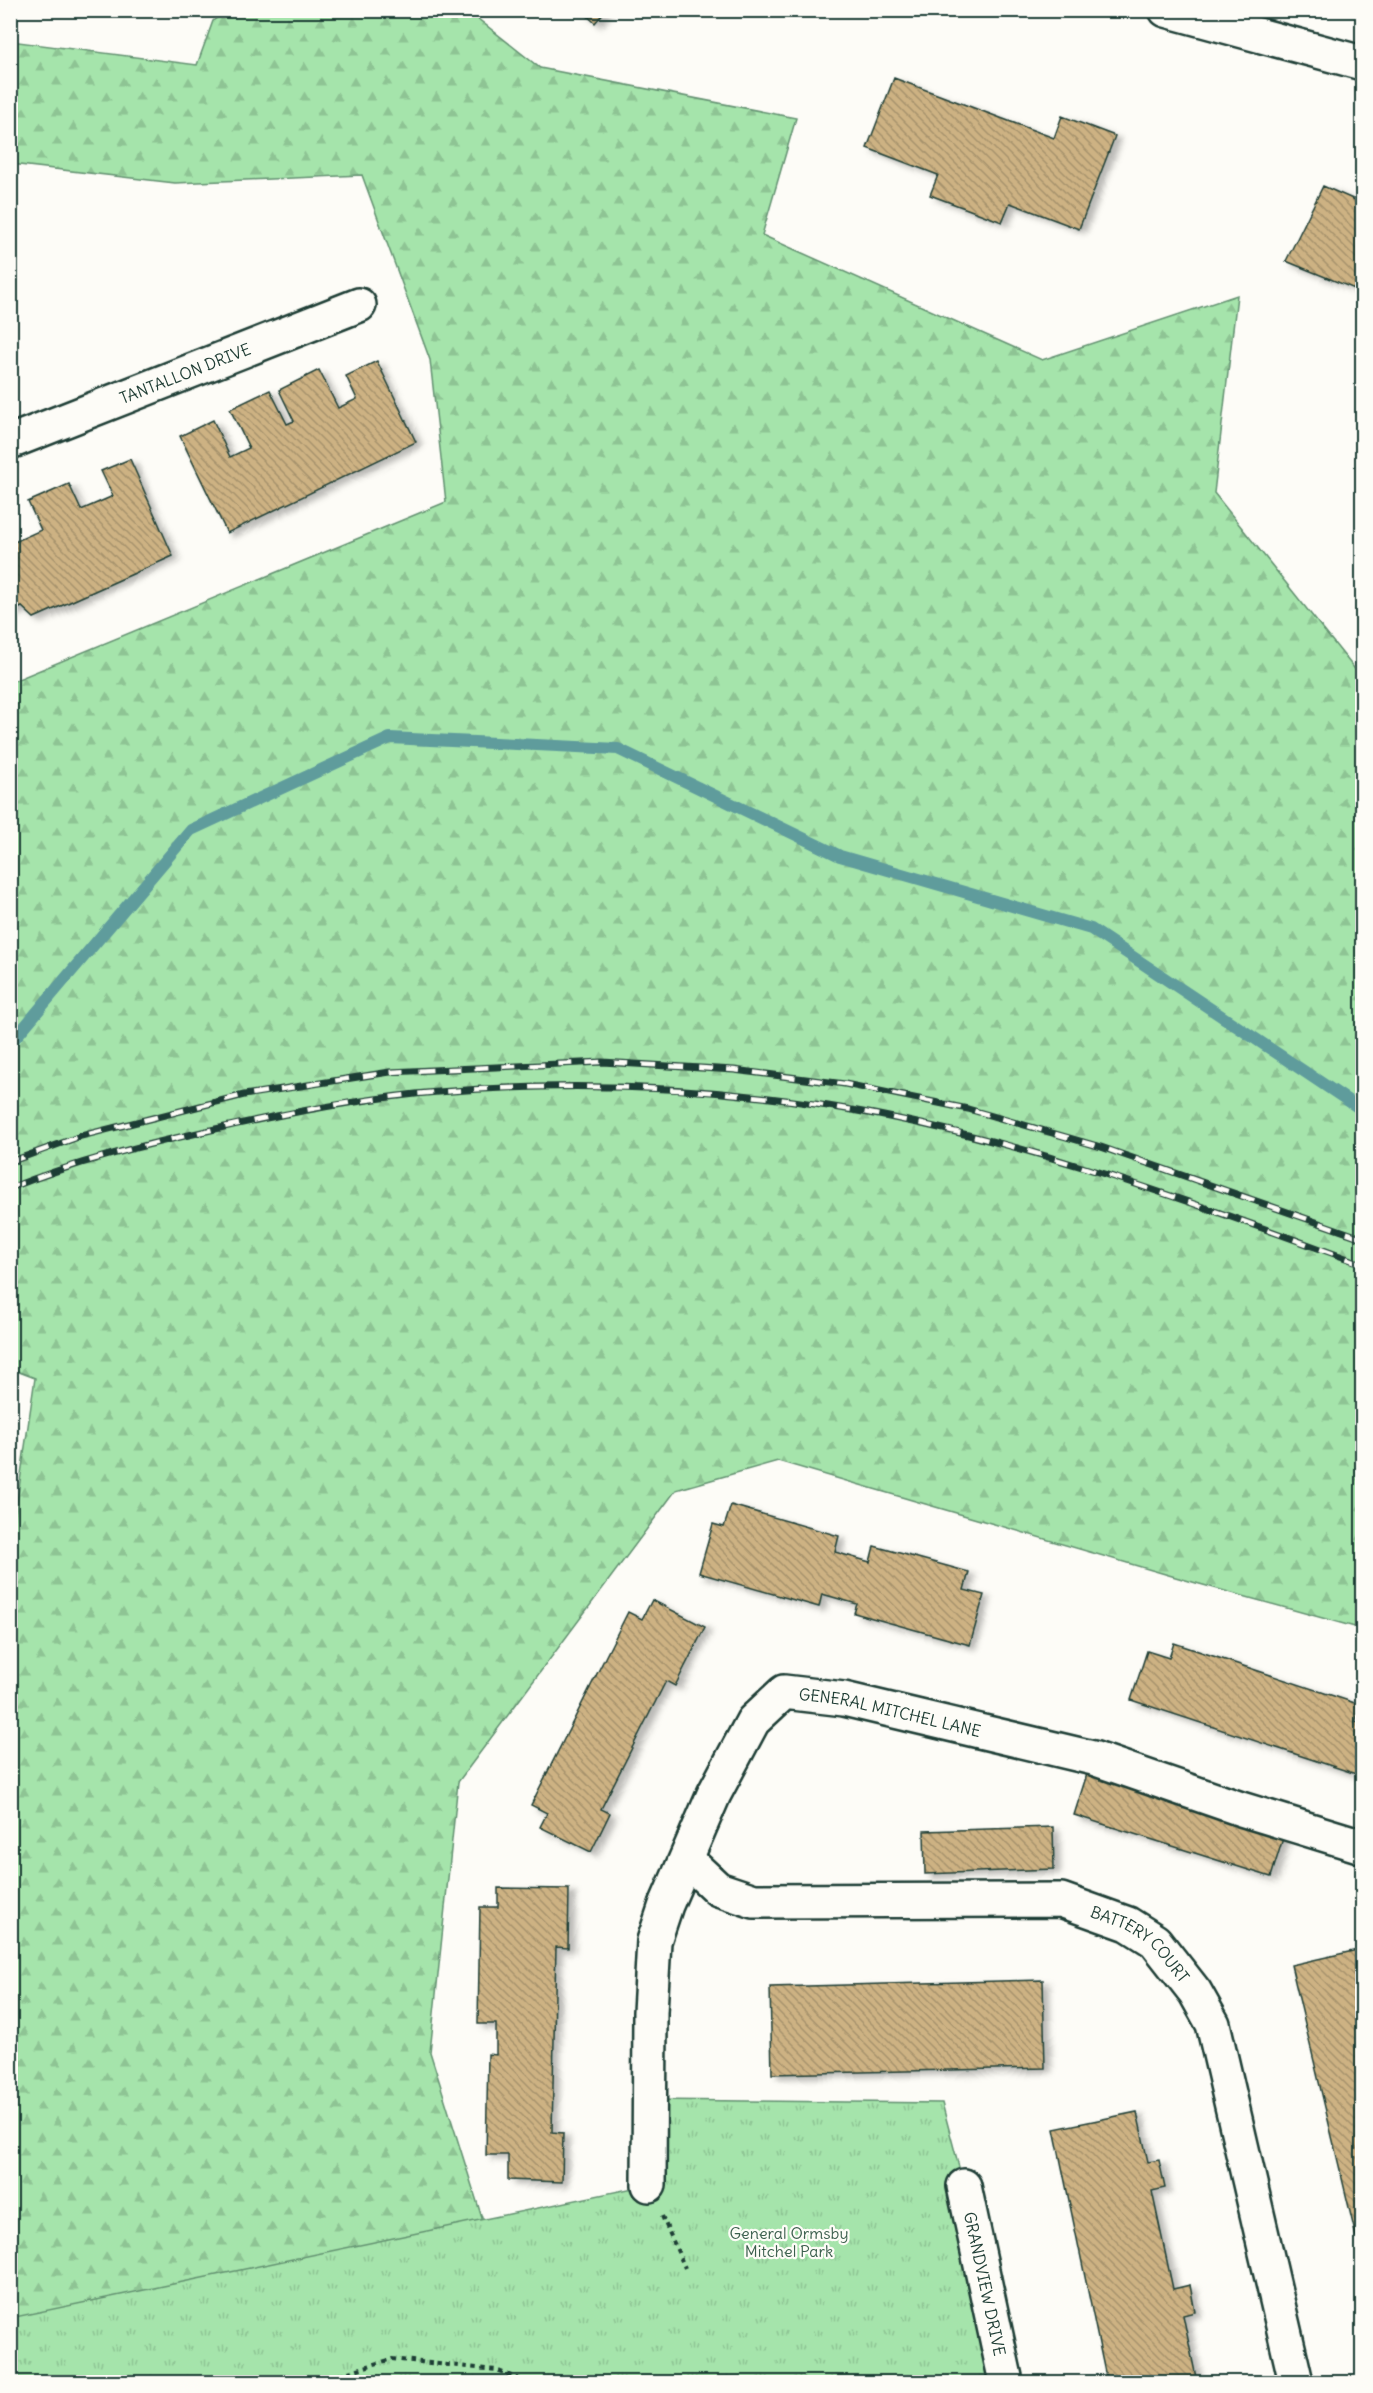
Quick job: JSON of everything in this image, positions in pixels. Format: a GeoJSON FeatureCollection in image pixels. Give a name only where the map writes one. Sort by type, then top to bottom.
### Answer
{"type":"FeatureCollection","features":[{"type":"Feature","properties":{"kind":"street"},"geometry":{"type":"LineString","coordinates":[[1166,10],[1362,63]]}},
{"type":"Feature","properties":{"kind":"street","name":"TANTALLON DRIVE"},"geometry":{"type":"LineString","coordinates":[[10,442],[359,305]]}},
{"type":"Feature","properties":{"kind":"street","name":"GENERAL MITCHEL LANE"},"geometry":{"type":"LineString","coordinates":[[649,2185],[650,2012],[654,1941],[666,1905],[714,1794],[753,1721],[784,1692],[844,1698],[1093,1758],[1241,1809],[1362,1846]]}},
{"type":"Feature","properties":{"kind":"street","name":"BATTERY COURT"},"geometry":{"type":"LineString","coordinates":[[687,1860],[718,1889],[754,1901],[1061,1900],[1128,1924],[1155,1941],[1196,1992],[1212,2024],[1296,2382]]}},
{"type":"Feature","properties":{"kind":"street","name":"GRANDVIEW DRIVE"},"geometry":{"type":"LineString","coordinates":[[964,2186],[1006,2382]]}},
{"type":"Feature","properties":{"kind":"path"},"geometry":{"type":"LineString","coordinates":[[649,2185],[685,2268]]}},
{"type":"Feature","properties":{"kind":"path"},"geometry":{"type":"LineString","coordinates":[[314,2382],[392,2359],[496,2370],[527,2382]]}},
{"type":"Feature","properties":{"kind":"path"},"geometry":{"type":"LineString","coordinates":[[129,2382],[160,2382]]}},
{"type":"Feature","properties":{"kind":"green space"},"geometry":{"type":"Polygon","coordinates":[[[225,11],[468,11],[540,68],[796,118],[762,235],[1042,360],[1237,295],[1214,493],[1362,678],[1362,1629],[778,1461],[676,1490],[458,1782],[430,2052],[482,2218],[484,2253],[11,2382],[10,1550],[35,1378],[11,1369],[11,682],[446,502],[430,360],[362,175],[175,183],[11,164],[11,41],[197,65],[213,21],[225,11]]]}},
{"type":"Feature","properties":{"kind":"green space","name":"General Ormsby Mitchel Park"},"geometry":{"type":"Polygon","coordinates":[[[649,2100],[942,2103],[964,2186],[1006,2382],[11,2382],[10,2318],[648,2185],[649,2100]]]}},
{"type":"Feature","properties":{"kind":"building"},"geometry":{"type":"Polygon","coordinates":[[[581,10],[606,10],[595,23],[581,10]]]}},
{"type":"Feature","properties":{"kind":"building"},"geometry":{"type":"Polygon","coordinates":[[[894,78],[1054,138],[1062,116],[1115,136],[1079,229],[1010,203],[1002,222],[930,195],[938,175],[867,148],[894,78]]]}},
{"type":"Feature","properties":{"kind":"building"},"geometry":{"type":"Polygon","coordinates":[[[1323,186],[1362,203],[1362,292],[1286,261],[1323,186]]]}},
{"type":"Feature","properties":{"kind":"building"},"geometry":{"type":"Polygon","coordinates":[[[377,361],[416,442],[227,533],[180,436],[213,420],[230,457],[249,448],[230,409],[270,390],[287,424],[294,421],[279,390],[319,370],[338,408],[357,399],[346,376],[377,361]]]}},
{"type":"Feature","properties":{"kind":"building"},"geometry":{"type":"Polygon","coordinates":[[[130,459],[173,556],[34,618],[22,607],[10,612],[10,544],[41,530],[28,502],[69,484],[81,510],[113,496],[101,471],[130,459]]]}},
{"type":"Feature","properties":{"kind":"building"},"geometry":{"type":"Polygon","coordinates":[[[731,1505],[839,1536],[835,1552],[870,1562],[874,1546],[969,1572],[964,1590],[984,1595],[970,1645],[854,1613],[857,1604],[822,1594],[819,1607],[699,1573],[713,1524],[724,1527],[731,1505]]]}},
{"type":"Feature","properties":{"kind":"building"},"geometry":{"type":"Polygon","coordinates":[[[652,1600],[705,1627],[675,1686],[666,1681],[601,1809],[610,1813],[591,1852],[540,1827],[547,1813],[531,1805],[628,1612],[642,1619],[652,1600]]]}},
{"type":"Feature","properties":{"kind":"building"},"geometry":{"type":"Polygon","coordinates":[[[1174,1643],[1361,1705],[1355,1722],[1362,1724],[1362,1776],[1131,1700],[1147,1651],[1169,1658],[1174,1643]]]}},
{"type":"Feature","properties":{"kind":"building"},"geometry":{"type":"Polygon","coordinates":[[[1087,1774],[1284,1835],[1271,1877],[1074,1815],[1087,1774]]]}},
{"type":"Feature","properties":{"kind":"building"},"geometry":{"type":"Polygon","coordinates":[[[1053,1827],[1054,1869],[925,1874],[924,1831],[1053,1827]]]}},
{"type":"Feature","properties":{"kind":"building"},"geometry":{"type":"Polygon","coordinates":[[[498,1888],[569,1889],[568,1948],[556,1947],[552,2132],[563,2133],[562,2182],[508,2180],[508,2155],[486,2155],[488,2054],[496,2055],[496,2024],[478,2024],[480,1907],[498,1907],[498,1888]]]}},
{"type":"Feature","properties":{"kind":"building"},"geometry":{"type":"Polygon","coordinates":[[[1362,1949],[1362,2236],[1356,2237],[1291,1965],[1362,1949]]]}},
{"type":"Feature","properties":{"kind":"building"},"geometry":{"type":"Polygon","coordinates":[[[1043,1980],[1045,2068],[772,2074],[770,1987],[1043,1980]]]}},
{"type":"Feature","properties":{"kind":"building"},"geometry":{"type":"Polygon","coordinates":[[[1137,2112],[1148,2162],[1159,2160],[1165,2188],[1152,2191],[1173,2289],[1190,2285],[1195,2312],[1183,2315],[1197,2382],[1107,2382],[1054,2129],[1137,2112]]]}},
{"type":"Feature","properties":{"kind":"waterway"},"geometry":{"type":"LineString","coordinates":[[10,1044],[191,830],[390,738],[618,749],[840,856],[1091,929],[1362,1110]]}},
{"type":"Feature","properties":{"kind":"railway"},"geometry":{"type":"LineString","coordinates":[[10,1162],[81,1136],[244,1095],[390,1072],[602,1062],[734,1070],[845,1084],[968,1109],[1101,1147],[1362,1238]]}},
{"type":"Feature","properties":{"kind":"railway"},"geometry":{"type":"LineString","coordinates":[[10,1188],[59,1170],[135,1148],[267,1118],[353,1102],[438,1092],[536,1087],[683,1090],[828,1106],[965,1134],[1099,1172],[1362,1264]]}}]}
